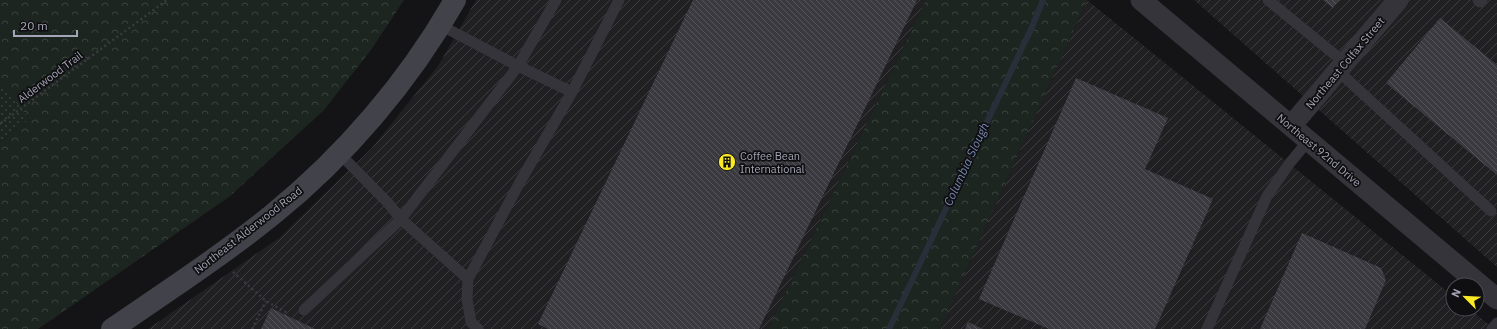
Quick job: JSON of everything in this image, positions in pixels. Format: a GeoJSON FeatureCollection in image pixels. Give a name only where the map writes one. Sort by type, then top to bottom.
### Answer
{"type":"FeatureCollection","features":[{"type":"Feature","properties":{"kind":"street","name":"Northeast Alderwood Road"},"geometry":{"type":"LineString","coordinates":[[112,329],[216,257],[272,215],[305,186],[339,153],[374,115],[403,79],[440,25],[455,0]]}},
{"type":"Feature","properties":{"kind":"street","name":"Northeast 92nd Drive"},"geometry":{"type":"LineString","coordinates":[[1141,0],[1497,299]]}},
{"type":"Feature","properties":{"kind":"street","name":"Northeast Colfax Street"},"geometry":{"type":"LineString","coordinates":[[1291,126],[1398,0]]}},
{"type":"Feature","properties":{"kind":"lane"},"geometry":{"type":"LineString","coordinates":[[304,310],[401,218],[518,66],[556,0]]}},
{"type":"Feature","properties":{"kind":"lane"},"geometry":{"type":"LineString","coordinates":[[478,329],[471,322],[467,299],[468,279],[520,182],[572,92],[619,0]]}},
{"type":"Feature","properties":{"kind":"lane"},"geometry":{"type":"LineString","coordinates":[[1268,0],[1341,67],[1491,211]]}},
{"type":"Feature","properties":{"kind":"lane"},"geometry":{"type":"LineString","coordinates":[[1478,0],[1480,2],[1482,0]]}},
{"type":"Feature","properties":{"kind":"lane"},"geometry":{"type":"LineString","coordinates":[[440,25],[518,66],[572,92]]}},
{"type":"Feature","properties":{"kind":"lane"},"geometry":{"type":"LineString","coordinates":[[1207,329],[1267,196],[1289,164],[1308,141]]}},
{"type":"Feature","properties":{"kind":"lane"},"geometry":{"type":"LineString","coordinates":[[339,153],[401,218],[468,279]]}},
{"type":"Feature","properties":{"kind":"lane"},"geometry":{"type":"LineString","coordinates":[[1492,329],[1497,323]]}},
{"type":"Feature","properties":{"kind":"path","name":"Alderwood Trail"},"geometry":{"type":"LineString","coordinates":[[0,124],[167,0]]}},
{"type":"Feature","properties":{"kind":"path"},"geometry":{"type":"LineString","coordinates":[[216,257],[266,300],[297,319],[304,310]]}},
{"type":"Feature","properties":{"kind":"path"},"geometry":{"type":"LineString","coordinates":[[252,329],[266,300]]}},
{"type":"Feature","properties":{"kind":"shaded area"},"geometry":{"type":"Polygon","coordinates":[[[476,0],[926,0],[768,329],[148,329],[279,238],[372,148],[438,66],[476,0]]]}},
{"type":"Feature","properties":{"kind":"shaded area"},"geometry":{"type":"Polygon","coordinates":[[[1087,0],[1445,290],[1445,317],[1480,317],[1494,329],[940,329],[1087,0]]]}},
{"type":"Feature","properties":{"kind":"shaded area"},"geometry":{"type":"Polygon","coordinates":[[[1194,0],[1497,0],[1497,267],[1194,0]]]}},
{"type":"Feature","properties":{"kind":"green space"},"geometry":{"type":"Polygon","coordinates":[[[0,0],[404,0],[371,50],[324,110],[229,197],[38,329],[0,329],[0,142],[30,119],[0,83],[0,0]]]}},
{"type":"Feature","properties":{"kind":"green space"},"geometry":{"type":"Polygon","coordinates":[[[926,0],[1087,0],[940,329],[768,329],[926,0]]]}},
{"type":"Feature","properties":{"kind":"green space"},"geometry":{"type":"Polygon","coordinates":[[[0,83],[30,119],[0,142],[0,83]]]}},
{"type":"Feature","properties":{"kind":"building","name":"Coffee Bean International"},"geometry":{"type":"Polygon","coordinates":[[[693,0],[917,0],[759,329],[548,329],[538,324],[693,0]]]}},
{"type":"Feature","properties":{"kind":"building"},"geometry":{"type":"Polygon","coordinates":[[[1323,0],[1339,0],[1333,8],[1323,0]]]}},
{"type":"Feature","properties":{"kind":"building"},"geometry":{"type":"Polygon","coordinates":[[[1440,18],[1497,65],[1497,175],[1386,83],[1440,18]]]}},
{"type":"Feature","properties":{"kind":"building"},"geometry":{"type":"Polygon","coordinates":[[[1076,78],[1168,118],[1145,169],[1213,199],[1155,329],[1049,329],[979,299],[1076,78]]]}},
{"type":"Feature","properties":{"kind":"building"},"geometry":{"type":"Polygon","coordinates":[[[1302,233],[1381,268],[1386,280],[1365,329],[1260,329],[1302,233]]]}},
{"type":"Feature","properties":{"kind":"building"},"geometry":{"type":"Polygon","coordinates":[[[271,308],[315,329],[261,329],[271,308]]]}},
{"type":"Feature","properties":{"kind":"building"},"geometry":{"type":"Polygon","coordinates":[[[968,322],[983,329],[965,329],[968,322]]]}},
{"type":"Feature","properties":{"kind":"waterway","name":"Columbia Slough"},"geometry":{"type":"LineString","coordinates":[[889,329],[1032,27],[1043,0]]}},
{"type":"Feature","properties":{"kind":"place","name":"Coffee Bean International"},"geometry":{"type":"Point","coordinates":[727,162]}}]}
